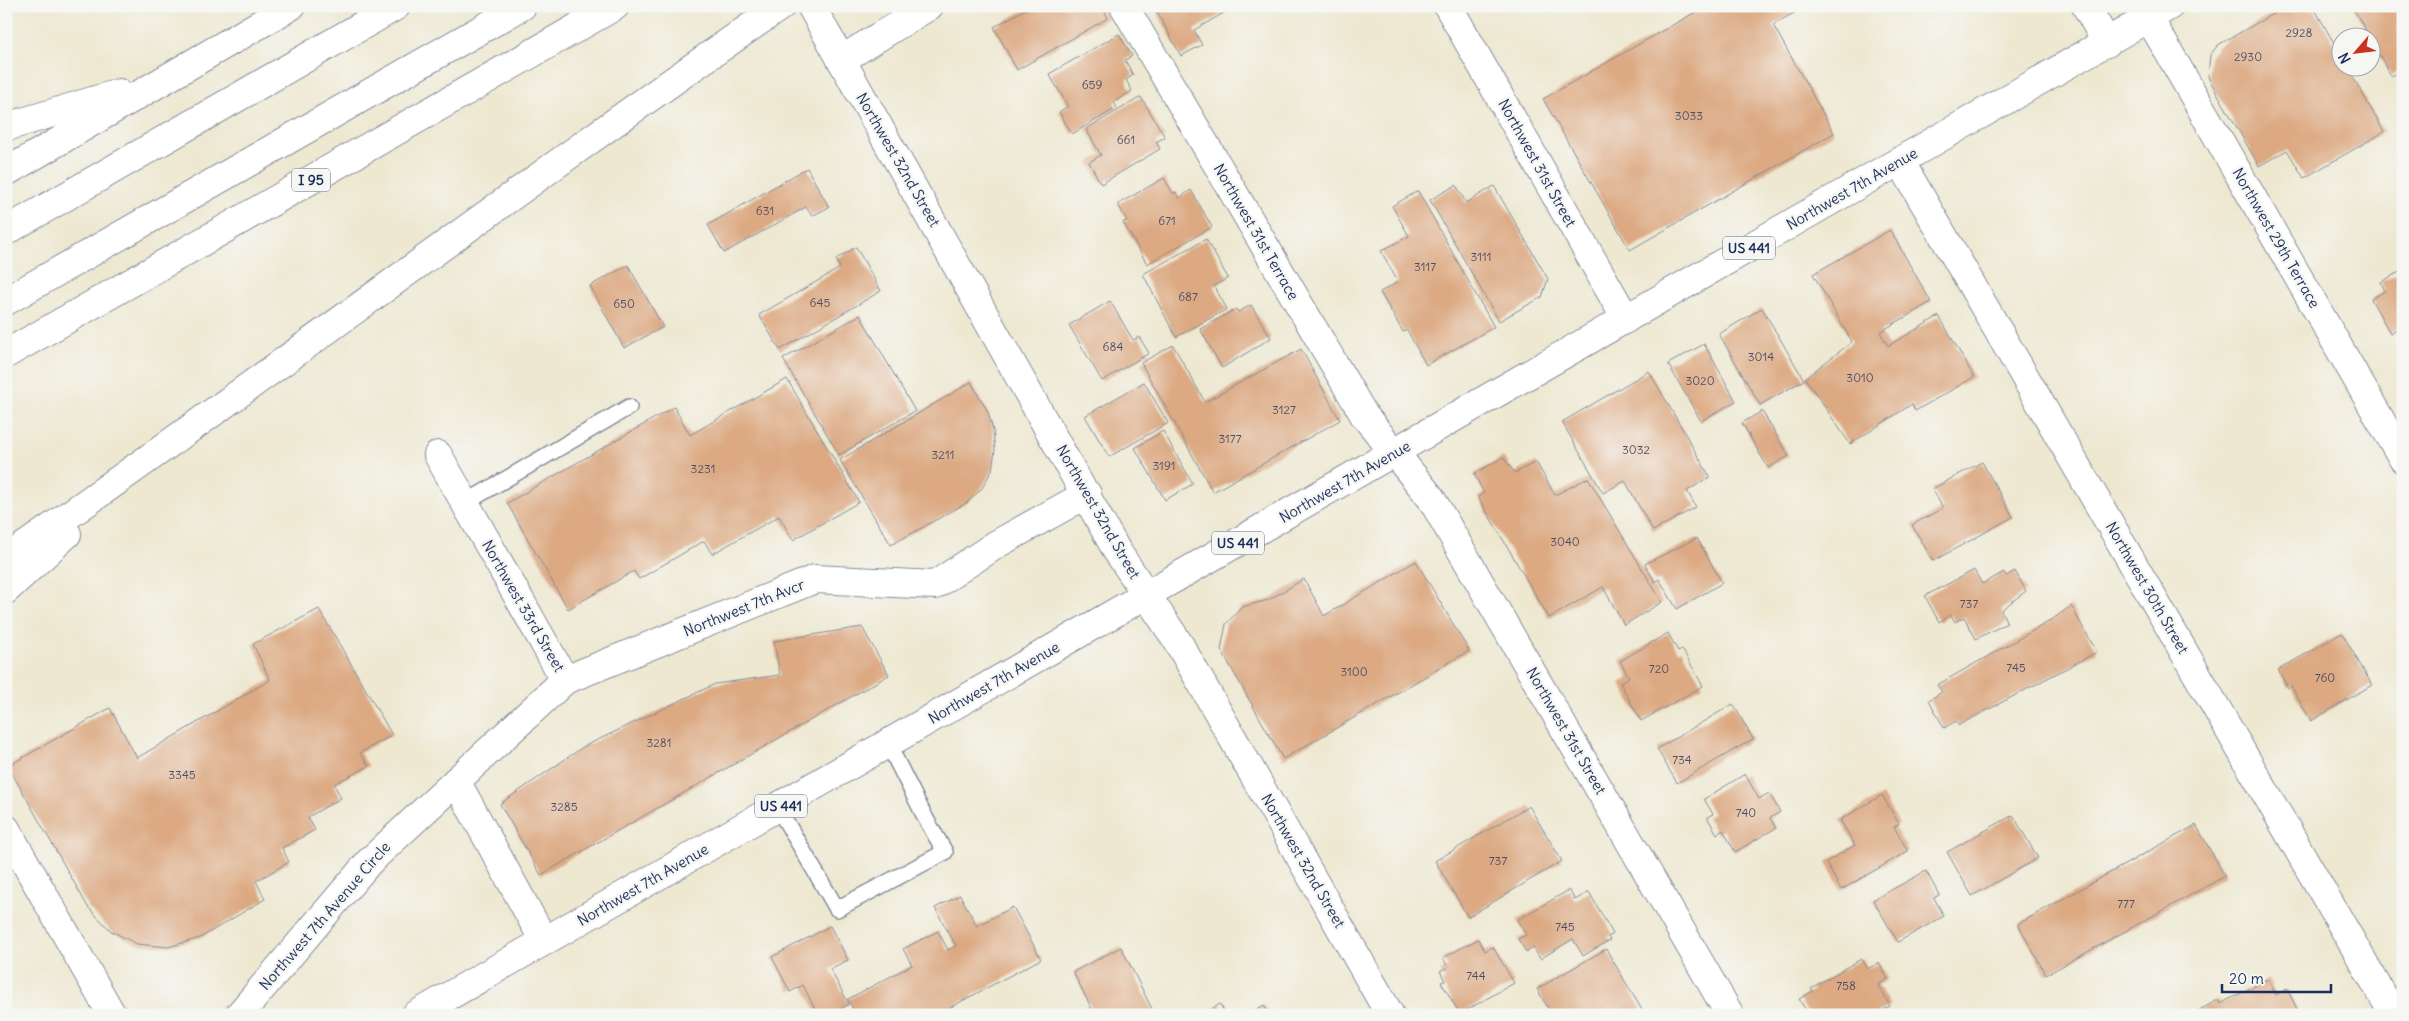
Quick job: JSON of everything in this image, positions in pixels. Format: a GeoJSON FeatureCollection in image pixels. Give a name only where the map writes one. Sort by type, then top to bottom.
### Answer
{"type":"FeatureCollection","features":[{"type":"Feature","properties":{"kind":"main road"},"geometry":{"type":"LineString","coordinates":[[6,172],[290,6]]}},
{"type":"Feature","properties":{"kind":"main road"},"geometry":{"type":"LineString","coordinates":[[6,232],[396,6]]}},
{"type":"Feature","properties":{"kind":"main road"},"geometry":{"type":"LineString","coordinates":[[6,301],[522,6]]}},
{"type":"Feature","properties":{"kind":"main road","name":"I 95"},"geometry":{"type":"LineString","coordinates":[[6,354],[616,6]]}},
{"type":"Feature","properties":{"kind":"main road"},"geometry":{"type":"LineString","coordinates":[[6,559],[139,467],[780,6]]}},
{"type":"Feature","properties":{"kind":"main road","name":"Northwest 32nd Street"},"geometry":{"type":"LineString","coordinates":[[811,6],[1087,494],[1117,551],[1178,642],[1390,1015]]}},
{"type":"Feature","properties":{"kind":"main road"},"geometry":{"type":"LineString","coordinates":[[841,60],[929,6]]}},
{"type":"Feature","properties":{"kind":"main road","name":"Northwest 31st Terrace"},"geometry":{"type":"LineString","coordinates":[[1124,6],[1364,415],[1394,454]]}},
{"type":"Feature","properties":{"kind":"main road","name":"Northwest 31st Street"},"geometry":{"type":"LineString","coordinates":[[1448,6],[1626,319]]}},
{"type":"Feature","properties":{"kind":"main road"},"geometry":{"type":"LineString","coordinates":[[2086,6],[2107,43]]}},
{"type":"Feature","properties":{"kind":"main road","name":"Northwest 7th Avenue"},"geometry":{"type":"LineString","coordinates":[[416,1015],[1394,454],[2159,12]]}},
{"type":"Feature","properties":{"kind":"main road","name":"Northwest 29th Terrace"},"geometry":{"type":"LineString","coordinates":[[2159,12],[2403,459]]}},
{"type":"Feature","properties":{"kind":"main road"},"geometry":{"type":"LineString","coordinates":[[6,127],[161,81]]}},
{"type":"Feature","properties":{"kind":"main road","name":"Northwest 30th Street"},"geometry":{"type":"LineString","coordinates":[[1900,161],[2394,1015]]}},
{"type":"Feature","properties":{"kind":"main road","name":"Northwest 31st Street"},"geometry":{"type":"LineString","coordinates":[[1394,454],[1431,498],[1730,1015]]}},
{"type":"Feature","properties":{"kind":"main road","name":"Northwest 33rd Street"},"geometry":{"type":"LineString","coordinates":[[438,455],[565,680],[456,781]]}},
{"type":"Feature","properties":{"kind":"main road"},"geometry":{"type":"LineString","coordinates":[[6,590],[139,467]]}},
{"type":"Feature","properties":{"kind":"main road","name":"Northwest 7th Avcr"},"geometry":{"type":"LineString","coordinates":[[565,680],[814,579],[935,584],[997,544],[1087,494]]}},
{"type":"Feature","properties":{"kind":"main road"},"geometry":{"type":"LineString","coordinates":[[456,781],[544,941]]}},
{"type":"Feature","properties":{"kind":"main road","name":"Northwest 7th Avenue Circle"},"geometry":{"type":"LineString","coordinates":[[239,1015],[369,862],[456,781]]}},
{"type":"Feature","properties":{"kind":"main road"},"geometry":{"type":"LineString","coordinates":[[6,829],[112,1015]]}},
{"type":"Feature","properties":{"kind":"lane"},"geometry":{"type":"LineString","coordinates":[[465,503],[629,407]]}},
{"type":"Feature","properties":{"kind":"lane"},"geometry":{"type":"LineString","coordinates":[[778,808],[837,909],[945,852],[888,744]]}},
{"type":"Feature","properties":{"kind":"building"},"geometry":{"type":"Polygon","coordinates":[[[1031,6],[1102,6],[1108,18],[1017,70],[994,27],[1031,6]]]}},
{"type":"Feature","properties":{"kind":"building"},"geometry":{"type":"Polygon","coordinates":[[[1154,6],[1236,6],[1194,30],[1202,45],[1181,56],[1154,6]]]}},
{"type":"Feature","properties":{"kind":"building"},"geometry":{"type":"Polygon","coordinates":[[[1706,6],[1806,6],[1773,25],[1834,133],[1630,250],[1543,99],[1706,6]]]}},
{"type":"Feature","properties":{"kind":"building"},"geometry":{"type":"Polygon","coordinates":[[[2287,6],[2313,6],[2332,39],[2332,78],[2354,78],[2384,132],[2304,178],[2287,150],[2259,166],[2208,77],[2210,55],[2218,45],[2287,6]]]}},
{"type":"Feature","properties":{"kind":"building"},"geometry":{"type":"Polygon","coordinates":[[[2352,6],[2403,6],[2403,70],[2391,76],[2382,60],[2382,28],[2364,28],[2352,6]]]}},
{"type":"Feature","properties":{"kind":"building"},"geometry":{"type":"Polygon","coordinates":[[[1119,34],[1132,56],[1125,60],[1133,75],[1126,80],[1132,91],[1114,102],[1117,108],[1072,134],[1059,112],[1068,106],[1049,74],[1119,34]]]}},
{"type":"Feature","properties":{"kind":"building"},"geometry":{"type":"Polygon","coordinates":[[[1141,97],[1165,137],[1156,142],[1160,149],[1101,184],[1089,162],[1101,155],[1086,129],[1141,97]]]}},
{"type":"Feature","properties":{"kind":"building"},"geometry":{"type":"Polygon","coordinates":[[[807,168],[829,207],[812,216],[806,207],[724,253],[708,225],[807,168]]]}},
{"type":"Feature","properties":{"kind":"building"},"geometry":{"type":"Polygon","coordinates":[[[1164,178],[1173,193],[1176,192],[1179,198],[1191,190],[1212,227],[1147,264],[1123,222],[1127,221],[1118,204],[1164,178]]]}},
{"type":"Feature","properties":{"kind":"building"},"geometry":{"type":"Polygon","coordinates":[[[1456,185],[1466,203],[1494,186],[1548,279],[1542,297],[1499,321],[1430,200],[1456,185]]]}},
{"type":"Feature","properties":{"kind":"building"},"geometry":{"type":"Polygon","coordinates":[[[1418,191],[1494,327],[1426,365],[1407,330],[1403,332],[1380,292],[1398,282],[1381,251],[1409,236],[1392,206],[1418,191]]]}},
{"type":"Feature","properties":{"kind":"building"},"geometry":{"type":"Polygon","coordinates":[[[1890,230],[1931,302],[1880,332],[1888,346],[1939,316],[1974,377],[1915,411],[1912,404],[1850,444],[1805,378],[1852,342],[1813,274],[1890,230]]]}},
{"type":"Feature","properties":{"kind":"building"},"geometry":{"type":"Polygon","coordinates":[[[1206,239],[1228,278],[1214,286],[1227,309],[1176,337],[1143,274],[1206,239]]]}},
{"type":"Feature","properties":{"kind":"building"},"geometry":{"type":"Polygon","coordinates":[[[856,247],[881,291],[780,350],[759,315],[840,268],[836,259],[856,247]]]}},
{"type":"Feature","properties":{"kind":"building"},"geometry":{"type":"Polygon","coordinates":[[[628,265],[663,327],[624,348],[590,286],[628,265]]]}},
{"type":"Feature","properties":{"kind":"building"},"geometry":{"type":"Polygon","coordinates":[[[2403,270],[2403,326],[2390,333],[2371,299],[2385,291],[2381,282],[2403,270]]]}},
{"type":"Feature","properties":{"kind":"building"},"geometry":{"type":"Polygon","coordinates":[[[1110,301],[1133,340],[1139,337],[1149,353],[1102,381],[1069,325],[1110,301]]]}},
{"type":"Feature","properties":{"kind":"building"},"geometry":{"type":"Polygon","coordinates":[[[1251,305],[1271,338],[1222,368],[1200,329],[1236,309],[1238,312],[1251,305]]]}},
{"type":"Feature","properties":{"kind":"building"},"geometry":{"type":"Polygon","coordinates":[[[1762,308],[1804,380],[1760,405],[1719,334],[1762,308]]]}},
{"type":"Feature","properties":{"kind":"building"},"geometry":{"type":"Polygon","coordinates":[[[860,315],[915,411],[839,455],[783,359],[860,315]]]}},
{"type":"Feature","properties":{"kind":"building"},"geometry":{"type":"Polygon","coordinates":[[[1704,344],[1736,401],[1701,421],[1668,364],[1704,344]]]}},
{"type":"Feature","properties":{"kind":"building"},"geometry":{"type":"Polygon","coordinates":[[[1173,345],[1205,402],[1301,349],[1340,420],[1213,492],[1141,363],[1173,345]]]}},
{"type":"Feature","properties":{"kind":"building"},"geometry":{"type":"Polygon","coordinates":[[[1649,371],[1710,477],[1687,491],[1696,507],[1653,531],[1625,481],[1603,493],[1562,422],[1649,371]]]}},
{"type":"Feature","properties":{"kind":"building"},"geometry":{"type":"Polygon","coordinates":[[[787,379],[859,502],[793,540],[779,516],[712,554],[704,541],[639,579],[634,571],[568,609],[507,503],[674,407],[690,435],[787,379]]]}},
{"type":"Feature","properties":{"kind":"building"},"geometry":{"type":"Polygon","coordinates":[[[971,382],[988,412],[993,430],[995,450],[992,470],[982,488],[968,502],[891,545],[840,460],[971,382]]]}},
{"type":"Feature","properties":{"kind":"building"},"geometry":{"type":"Polygon","coordinates":[[[1144,382],[1168,423],[1109,457],[1085,416],[1144,382]]]}},
{"type":"Feature","properties":{"kind":"building"},"geometry":{"type":"Polygon","coordinates":[[[1762,411],[1789,456],[1768,468],[1742,423],[1762,411]]]}},
{"type":"Feature","properties":{"kind":"building"},"geometry":{"type":"Polygon","coordinates":[[[1163,431],[1193,484],[1165,500],[1135,448],[1163,431]]]}},
{"type":"Feature","properties":{"kind":"building"},"geometry":{"type":"Polygon","coordinates":[[[1503,457],[1515,473],[1536,462],[1555,495],[1588,478],[1662,602],[1624,625],[1603,587],[1549,618],[1478,497],[1484,493],[1474,474],[1503,457]]]}},
{"type":"Feature","properties":{"kind":"building"},"geometry":{"type":"Polygon","coordinates":[[[1982,462],[2013,517],[1933,561],[1912,525],[1943,508],[1932,489],[1982,462]]]}},
{"type":"Feature","properties":{"kind":"building"},"geometry":{"type":"Polygon","coordinates":[[[1697,538],[1722,583],[1677,609],[1659,579],[1655,582],[1645,564],[1697,538]]]}},
{"type":"Feature","properties":{"kind":"building"},"geometry":{"type":"Polygon","coordinates":[[[1416,561],[1469,651],[1283,759],[1221,650],[1226,624],[1242,607],[1268,600],[1304,579],[1324,616],[1416,561]]]}},
{"type":"Feature","properties":{"kind":"building"},"geometry":{"type":"Polygon","coordinates":[[[1974,570],[1982,584],[2004,572],[2006,576],[2015,571],[2026,591],[2001,610],[2007,623],[1976,639],[1964,617],[1955,622],[1951,615],[1939,622],[1925,596],[1974,570]]]}},
{"type":"Feature","properties":{"kind":"building"},"geometry":{"type":"Polygon","coordinates":[[[2071,606],[2097,652],[1959,725],[1956,721],[1944,728],[1929,700],[1942,692],[1937,685],[2050,621],[2071,606]]]}},
{"type":"Feature","properties":{"kind":"building"},"geometry":{"type":"Polygon","coordinates":[[[319,609],[392,735],[360,753],[369,766],[334,784],[341,798],[308,817],[315,830],[282,848],[289,862],[256,881],[265,899],[200,938],[168,947],[137,944],[111,931],[88,907],[8,766],[110,708],[137,758],[270,680],[253,644],[319,609]]]}},
{"type":"Feature","properties":{"kind":"building"},"geometry":{"type":"Polygon","coordinates":[[[862,627],[889,675],[541,875],[500,804],[583,747],[715,684],[780,675],[774,641],[862,627]]]}},
{"type":"Feature","properties":{"kind":"building"},"geometry":{"type":"Polygon","coordinates":[[[1668,633],[1678,651],[1682,649],[1703,686],[1641,721],[1620,683],[1629,677],[1620,661],[1668,633]]]}},
{"type":"Feature","properties":{"kind":"building"},"geometry":{"type":"Polygon","coordinates":[[[2342,633],[2372,685],[2311,721],[2291,686],[2288,688],[2278,670],[2342,633]]]}},
{"type":"Feature","properties":{"kind":"building"},"geometry":{"type":"Polygon","coordinates":[[[1733,704],[1753,739],[1677,783],[1657,749],[1733,704]]]}},
{"type":"Feature","properties":{"kind":"building"},"geometry":{"type":"Polygon","coordinates":[[[1745,774],[1759,799],[1769,793],[1780,812],[1770,818],[1776,828],[1735,852],[1723,830],[1717,834],[1707,817],[1713,814],[1704,799],[1745,774]]]}},
{"type":"Feature","properties":{"kind":"building"},"geometry":{"type":"Polygon","coordinates":[[[1882,795],[1899,824],[1894,827],[1908,851],[1841,890],[1826,862],[1855,845],[1840,820],[1882,795]]]}},
{"type":"Feature","properties":{"kind":"building"},"geometry":{"type":"Polygon","coordinates":[[[1529,806],[1562,861],[1468,917],[1435,861],[1529,806]]]}},
{"type":"Feature","properties":{"kind":"building"},"geometry":{"type":"Polygon","coordinates":[[[2013,815],[2038,858],[1972,896],[1947,852],[2013,815]]]}},
{"type":"Feature","properties":{"kind":"building"},"geometry":{"type":"Polygon","coordinates":[[[2196,825],[2225,876],[2046,975],[2018,924],[2196,825]]]}},
{"type":"Feature","properties":{"kind":"building"},"geometry":{"type":"Polygon","coordinates":[[[1926,871],[1939,895],[1934,898],[1944,916],[1898,942],[1873,900],[1926,871]]]}},
{"type":"Feature","properties":{"kind":"building"},"geometry":{"type":"Polygon","coordinates":[[[1569,890],[1575,900],[1589,892],[1613,934],[1608,937],[1610,940],[1583,956],[1573,939],[1540,959],[1534,948],[1526,952],[1518,939],[1526,935],[1517,920],[1569,890]]]}},
{"type":"Feature","properties":{"kind":"building"},"geometry":{"type":"Polygon","coordinates":[[[960,895],[977,926],[1013,907],[1041,959],[936,1015],[856,1015],[848,999],[912,965],[903,949],[938,931],[948,950],[956,946],[935,908],[960,895]]]}},
{"type":"Feature","properties":{"kind":"building"},"geometry":{"type":"Polygon","coordinates":[[[830,926],[848,960],[830,969],[849,1004],[830,1015],[818,1015],[803,985],[790,992],[772,957],[830,926]]]}},
{"type":"Feature","properties":{"kind":"building"},"geometry":{"type":"Polygon","coordinates":[[[1478,939],[1485,951],[1493,947],[1514,983],[1460,1014],[1441,982],[1445,981],[1440,971],[1448,967],[1443,958],[1478,939]]]}},
{"type":"Feature","properties":{"kind":"building"},"geometry":{"type":"Polygon","coordinates":[[[1121,947],[1155,1015],[1095,1015],[1073,972],[1121,947]]]}},
{"type":"Feature","properties":{"kind":"building"},"geometry":{"type":"Polygon","coordinates":[[[1606,949],[1645,1015],[1552,1015],[1537,989],[1606,949]]]}},
{"type":"Feature","properties":{"kind":"building"},"geometry":{"type":"Polygon","coordinates":[[[1861,959],[1867,969],[1879,963],[1888,979],[1878,985],[1890,1006],[1875,1015],[1809,1015],[1799,999],[1813,991],[1811,988],[1861,959]]]}},
{"type":"Feature","properties":{"kind":"building"},"geometry":{"type":"Polygon","coordinates":[[[2268,979],[2276,995],[2287,989],[2300,1015],[2190,1015],[2218,1000],[2220,1004],[2268,979]]]}},
{"type":"Feature","properties":{"kind":"building"},"geometry":{"type":"Polygon","coordinates":[[[1220,1004],[1226,1015],[1202,1015],[1220,1004]]]}},
{"type":"Feature","properties":{"kind":"building"},"geometry":{"type":"Polygon","coordinates":[[[1264,1005],[1270,1015],[1247,1015],[1264,1005]]]}}]}
